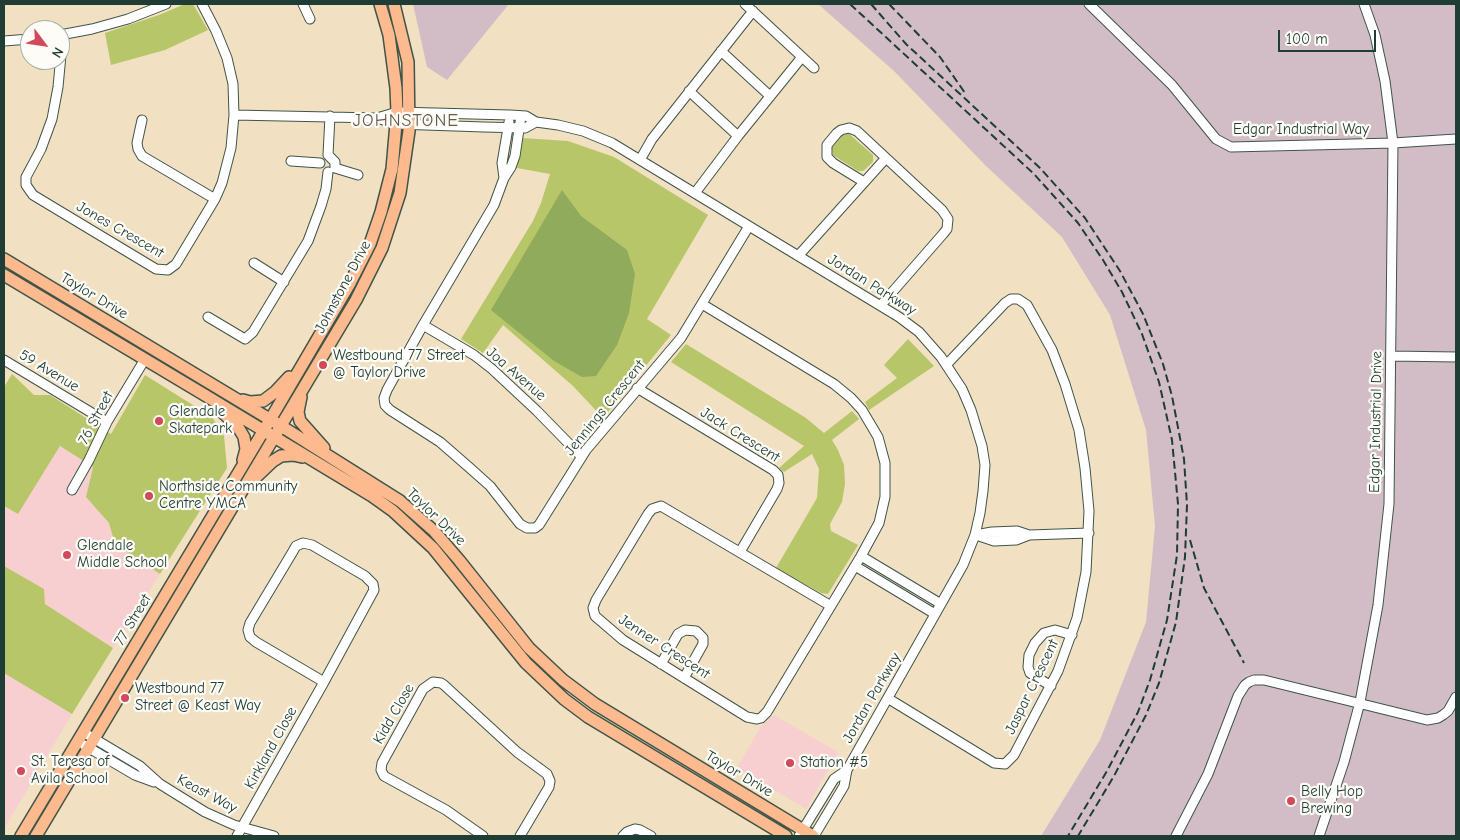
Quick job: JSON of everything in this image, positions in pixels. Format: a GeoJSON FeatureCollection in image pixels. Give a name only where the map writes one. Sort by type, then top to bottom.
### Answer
{"type":"FeatureCollection","features":[{"type":"Feature","properties":{"kind":"main road","name":"Johnstone Drive"},"geometry":{"type":"LineString","coordinates":[[270,420],[349,285],[372,238],[382,212],[390,176],[397,112],[396,88],[388,35],[380,4]]}},
{"type":"Feature","properties":{"kind":"main road","name":"Johnstone Drive"},"geometry":{"type":"LineString","coordinates":[[281,426],[360,293],[382,248],[400,193],[407,154],[410,112],[408,62],[394,4]]}},
{"type":"Feature","properties":{"kind":"main road","name":"Taylor Drive"},"geometry":{"type":"LineString","coordinates":[[4,259],[281,426],[400,501],[434,531],[529,648],[580,693],[807,835]]}},
{"type":"Feature","properties":{"kind":"main road","name":"Taylor Drive"},"geometry":{"type":"LineString","coordinates":[[4,275],[264,430],[372,496],[393,511],[413,529],[452,572],[526,664],[564,699],[588,717],[786,836]]}},
{"type":"Feature","properties":{"kind":"main road"},"geometry":{"type":"LineString","coordinates":[[233,397],[250,402],[263,400],[283,385],[308,355]]}},
{"type":"Feature","properties":{"kind":"main road"},"geometry":{"type":"LineString","coordinates":[[304,388],[299,403],[300,421],[334,459]]}},
{"type":"Feature","properties":{"kind":"main road"},"geometry":{"type":"LineString","coordinates":[[204,394],[238,427],[244,436],[246,448],[236,476]]}},
{"type":"Feature","properties":{"kind":"main road","name":"77 Street"},"geometry":{"type":"LineString","coordinates":[[21,836],[270,420]]}},
{"type":"Feature","properties":{"kind":"main road","name":"77 Street"},"geometry":{"type":"LineString","coordinates":[[36,836],[281,426]]}},
{"type":"Feature","properties":{"kind":"main road"},"geometry":{"type":"LineString","coordinates":[[238,496],[272,461],[281,456],[293,455],[312,460]]}},
{"type":"Feature","properties":{"kind":"street"},"geometry":{"type":"LineString","coordinates":[[70,33],[101,26],[148,7],[166,4]]}},
{"type":"Feature","properties":{"kind":"street","name":"Jones Crescent"},"geometry":{"type":"LineString","coordinates":[[59,70],[52,119],[41,148],[25,179],[26,185],[30,192],[156,269],[164,271],[172,268],[215,199],[230,155],[234,115],[233,84],[227,58],[202,4]]}},
{"type":"Feature","properties":{"kind":"street"},"geometry":{"type":"LineString","coordinates":[[303,4],[310,19]]}},
{"type":"Feature","properties":{"kind":"street"},"geometry":{"type":"LineString","coordinates":[[745,4],[814,68]]}},
{"type":"Feature","properties":{"kind":"street","name":"Edgar Industrial Way"},"geometry":{"type":"LineString","coordinates":[[1089,4],[1124,36],[1172,85],[1216,139],[1231,147],[1393,143],[1456,139]]}},
{"type":"Feature","properties":{"kind":"street","name":"Edgar Industrial Drive"},"geometry":{"type":"LineString","coordinates":[[1319,836],[1344,762],[1360,702],[1376,623],[1389,504],[1393,143],[1385,81],[1375,34],[1364,4]]}},
{"type":"Feature","properties":{"kind":"street"},"geometry":{"type":"LineString","coordinates":[[640,160],[652,139],[753,11]]}},
{"type":"Feature","properties":{"kind":"street"},"geometry":{"type":"LineString","coordinates":[[4,40],[20,39]]}},
{"type":"Feature","properties":{"kind":"street"},"geometry":{"type":"LineString","coordinates":[[721,51],[770,96]]}},
{"type":"Feature","properties":{"kind":"street"},"geometry":{"type":"LineString","coordinates":[[695,193],[802,57]]}},
{"type":"Feature","properties":{"kind":"street"},"geometry":{"type":"LineString","coordinates":[[689,91],[738,136]]}},
{"type":"Feature","properties":{"kind":"street","name":"Jordan Parkway"},"geometry":{"type":"LineString","coordinates":[[377,118],[397,112],[526,116],[536,122],[583,131],[612,143],[899,317],[919,332],[947,364],[962,389],[971,410],[982,446],[984,465],[982,503],[975,535],[963,565],[889,699],[847,770],[834,779],[807,835]]}},
{"type":"Feature","properties":{"kind":"street"},"geometry":{"type":"LineString","coordinates":[[234,115],[377,118]]}},
{"type":"Feature","properties":{"kind":"street","name":"Jennings Crescent"},"geometry":{"type":"LineString","coordinates":[[504,178],[502,163],[510,115]]}},
{"type":"Feature","properties":{"kind":"street"},"geometry":{"type":"LineString","coordinates":[[208,317],[244,339],[253,332],[284,282],[308,241],[335,162],[328,155],[330,116]]}},
{"type":"Feature","properties":{"kind":"street","name":"Jennings Crescent"},"geometry":{"type":"LineString","coordinates":[[521,116],[515,156],[504,178],[494,206],[423,324],[384,398],[385,405],[390,410],[440,442],[490,486],[523,526],[530,529],[540,525],[581,456],[677,342],[749,226]]}},
{"type":"Feature","properties":{"kind":"street","name":"Jordan Parkway"},"geometry":{"type":"LineString","coordinates":[[377,118],[396,124],[520,128],[525,128],[536,122]]}},
{"type":"Feature","properties":{"kind":"street"},"geometry":{"type":"LineString","coordinates":[[142,120],[137,143],[142,156],[215,199]]}},
{"type":"Feature","properties":{"kind":"street"},"geometry":{"type":"LineString","coordinates":[[864,182],[833,163],[827,157],[828,145],[837,132],[846,128],[854,130],[942,210],[946,215],[948,223],[943,234],[881,306]]}},
{"type":"Feature","properties":{"kind":"street"},"geometry":{"type":"LineString","coordinates":[[320,163],[328,155]]}},
{"type":"Feature","properties":{"kind":"street"},"geometry":{"type":"LineString","coordinates":[[798,256],[886,158]]}},
{"type":"Feature","properties":{"kind":"street"},"geometry":{"type":"LineString","coordinates":[[291,161],[320,163]]}},
{"type":"Feature","properties":{"kind":"street"},"geometry":{"type":"LineString","coordinates":[[320,163],[322,168],[358,175]]}},
{"type":"Feature","properties":{"kind":"street"},"geometry":{"type":"LineString","coordinates":[[254,263],[284,282]]}},
{"type":"Feature","properties":{"kind":"street","name":"Jaspar Crescent"},"geometry":{"type":"LineString","coordinates":[[889,699],[994,763],[1000,765],[1010,760],[1051,686],[1072,635],[1086,572],[1089,534],[1086,477],[1074,409],[1052,350],[1027,305],[1018,299],[1011,299],[1005,303],[947,364]]}},
{"type":"Feature","properties":{"kind":"street","name":"Jenner Crescent"},"geometry":{"type":"LineString","coordinates":[[702,304],[841,389],[869,419],[878,436],[883,453],[886,485],[884,505],[879,523],[861,556],[768,712],[761,718],[747,717],[623,640],[597,618],[593,611],[596,600],[648,514],[662,506],[831,606]]}},
{"type":"Feature","properties":{"kind":"street","name":"Joa Avenue"},"geometry":{"type":"LineString","coordinates":[[423,324],[492,369],[537,410],[581,456]]}},
{"type":"Feature","properties":{"kind":"street"},"geometry":{"type":"LineString","coordinates":[[1391,356],[1456,358]]}},
{"type":"Feature","properties":{"kind":"street","name":"76 Street"},"geometry":{"type":"LineString","coordinates":[[72,490],[107,422],[145,359]]}},
{"type":"Feature","properties":{"kind":"street","name":"59 Avenue"},"geometry":{"type":"LineString","coordinates":[[4,360],[107,422]]}},
{"type":"Feature","properties":{"kind":"street","name":"Jack Crescent"},"geometry":{"type":"LineString","coordinates":[[637,388],[773,470],[778,475],[779,483],[777,489],[740,552]]}},
{"type":"Feature","properties":{"kind":"street"},"geometry":{"type":"LineString","coordinates":[[975,535],[994,541],[1016,540],[1029,535],[1089,534]]}},
{"type":"Feature","properties":{"kind":"street","name":"Kirkland Close"},"geometry":{"type":"LineString","coordinates":[[237,836],[324,682],[371,597],[374,586],[372,581],[365,576],[312,545],[303,543],[296,546],[250,622],[248,630],[250,637],[256,642],[324,682]]}},
{"type":"Feature","properties":{"kind":"street"},"geometry":{"type":"LineString","coordinates":[[861,556],[941,604]]}},
{"type":"Feature","properties":{"kind":"street"},"geometry":{"type":"LineString","coordinates":[[855,566],[935,614]]}},
{"type":"Feature","properties":{"kind":"street"},"geometry":{"type":"LineString","coordinates":[[661,664],[678,634],[686,630],[696,631],[703,638],[703,644],[684,678]]}},
{"type":"Feature","properties":{"kind":"street"},"geometry":{"type":"LineString","coordinates":[[1051,686],[1030,673],[1028,667],[1029,655],[1035,642],[1044,633],[1055,630],[1072,635]]}},
{"type":"Feature","properties":{"kind":"street"},"geometry":{"type":"LineString","coordinates":[[1176,836],[1208,774],[1238,696],[1249,682],[1264,680],[1360,702],[1427,720],[1443,715],[1448,711],[1456,697]]}},
{"type":"Feature","properties":{"kind":"street","name":"Kidd Close"},"geometry":{"type":"LineString","coordinates":[[483,836],[446,810],[384,776],[381,770],[382,763],[423,690],[433,682],[444,685],[517,752],[547,774],[550,781],[549,786],[520,836]]}},
{"type":"Feature","properties":{"kind":"street","name":"Keast Way"},"geometry":{"type":"LineString","coordinates":[[80,736],[135,775],[160,784],[205,812],[242,827],[274,836]]}},
{"type":"Feature","properties":{"kind":"street"},"geometry":{"type":"LineString","coordinates":[[623,836],[635,829],[651,836]]}},
{"type":"Feature","properties":{"kind":"shaded area"},"geometry":{"type":"Polygon","coordinates":[[[413,4],[509,4],[447,80],[427,67],[413,4]]]}},
{"type":"Feature","properties":{"kind":"shaded area"},"geometry":{"type":"Polygon","coordinates":[[[818,4],[1456,4],[1456,836],[1041,836],[1100,740],[1146,622],[1155,526],[1146,430],[1110,315],[1062,237],[986,166],[894,71],[818,4]]]}},
{"type":"Feature","properties":{"kind":"shaded area","name":"Glendale Middle School"},"geometry":{"type":"Polygon","coordinates":[[[60,446],[93,467],[86,497],[109,523],[115,544],[160,574],[113,648],[45,604],[44,589],[4,566],[4,506],[18,514],[60,446]]]}},
{"type":"Feature","properties":{"kind":"shaded area","name":"St. Teresa of Avila School"},"geometry":{"type":"Polygon","coordinates":[[[4,673],[72,714],[4,829],[4,673]]]}},
{"type":"Feature","properties":{"kind":"shaded area"},"geometry":{"type":"Polygon","coordinates":[[[774,715],[838,752],[806,809],[737,768],[761,726],[774,715]]]}},
{"type":"Feature","properties":{"kind":"green space"},"geometry":{"type":"Polygon","coordinates":[[[185,4],[193,4],[208,30],[165,50],[111,65],[105,33],[185,4]]]}},
{"type":"Feature","properties":{"kind":"green space"},"geometry":{"type":"Polygon","coordinates":[[[848,133],[873,155],[873,162],[863,171],[858,171],[833,155],[832,147],[840,137],[848,133]]]}},
{"type":"Feature","properties":{"kind":"green space"},"geometry":{"type":"Polygon","coordinates":[[[522,138],[568,141],[614,157],[708,215],[647,319],[671,335],[603,418],[573,386],[503,325],[483,353],[461,339],[533,221],[550,174],[517,168],[522,138]]]}},
{"type":"Feature","properties":{"kind":"green space"},"geometry":{"type":"Polygon","coordinates":[[[562,190],[581,216],[627,250],[635,274],[629,313],[617,345],[596,376],[582,377],[554,361],[491,310],[562,190]]]}},
{"type":"Feature","properties":{"kind":"green space"},"geometry":{"type":"Polygon","coordinates":[[[908,339],[934,366],[869,410],[865,402],[897,378],[884,365],[908,339]]]}},
{"type":"Feature","properties":{"kind":"green space"},"geometry":{"type":"Polygon","coordinates":[[[686,344],[806,418],[824,433],[852,411],[859,419],[832,440],[844,465],[845,484],[842,502],[830,524],[831,531],[858,545],[828,594],[821,593],[776,568],[817,498],[819,469],[812,454],[784,472],[779,468],[804,446],[671,362],[686,344]]]}},
{"type":"Feature","properties":{"kind":"green space"},"geometry":{"type":"Polygon","coordinates":[[[12,374],[34,395],[50,395],[111,434],[145,375],[212,417],[224,436],[227,468],[160,574],[115,544],[109,523],[86,497],[93,467],[60,446],[18,514],[4,506],[4,387],[12,374]]]}},
{"type":"Feature","properties":{"kind":"green space"},"geometry":{"type":"Polygon","coordinates":[[[4,566],[44,589],[45,604],[113,648],[72,714],[4,673],[4,566]]]}},
{"type":"Feature","properties":{"kind":"railway"},"geometry":{"type":"LineString","coordinates":[[850,4],[1034,174],[1078,223],[1122,292],[1142,334],[1159,382],[1172,440],[1178,504],[1177,555],[1167,620],[1150,680],[1138,712],[1107,771],[1068,836]]}},
{"type":"Feature","properties":{"kind":"railway"},"geometry":{"type":"LineString","coordinates":[[871,4],[906,44],[1040,168],[1085,218],[1120,271],[1143,314],[1163,364],[1172,396],[1184,459],[1187,505],[1185,557],[1176,622],[1159,683],[1146,715],[1114,776],[1078,836]]}},
{"type":"Feature","properties":{"kind":"railway"},"geometry":{"type":"LineString","coordinates":[[889,4],[940,57],[965,93]]}},
{"type":"Feature","properties":{"kind":"railway"},"geometry":{"type":"LineString","coordinates":[[1190,540],[1204,588],[1244,663]]}},
{"type":"Feature","properties":{"kind":"place","name":"Westbound 77 Street @ Taylor Drive"},"geometry":{"type":"Point","coordinates":[323,365]}},
{"type":"Feature","properties":{"kind":"place","name":"Glendale Skatepark"},"geometry":{"type":"Point","coordinates":[159,421]}},
{"type":"Feature","properties":{"kind":"place","name":"Northside Community Centre YMCA"},"geometry":{"type":"Point","coordinates":[149,496]}},
{"type":"Feature","properties":{"kind":"place","name":"Glendale Middle School"},"geometry":{"type":"Point","coordinates":[67,555]}},
{"type":"Feature","properties":{"kind":"place","name":"Westbound 77 Street @ Keast Way"},"geometry":{"type":"Point","coordinates":[125,698]}},
{"type":"Feature","properties":{"kind":"place","name":"Station #5"},"geometry":{"type":"Point","coordinates":[790,763]}},
{"type":"Feature","properties":{"kind":"place","name":"St. Teresa of Avila School"},"geometry":{"type":"Point","coordinates":[21,771]}},
{"type":"Feature","properties":{"kind":"place","name":"Belly Hop Brewing"},"geometry":{"type":"Point","coordinates":[1291,801]}},
{"type":"Feature","properties":{"kind":"district","name":"JOHNSTONE"},"geometry":{"type":"Point","coordinates":[406,121]}}]}
